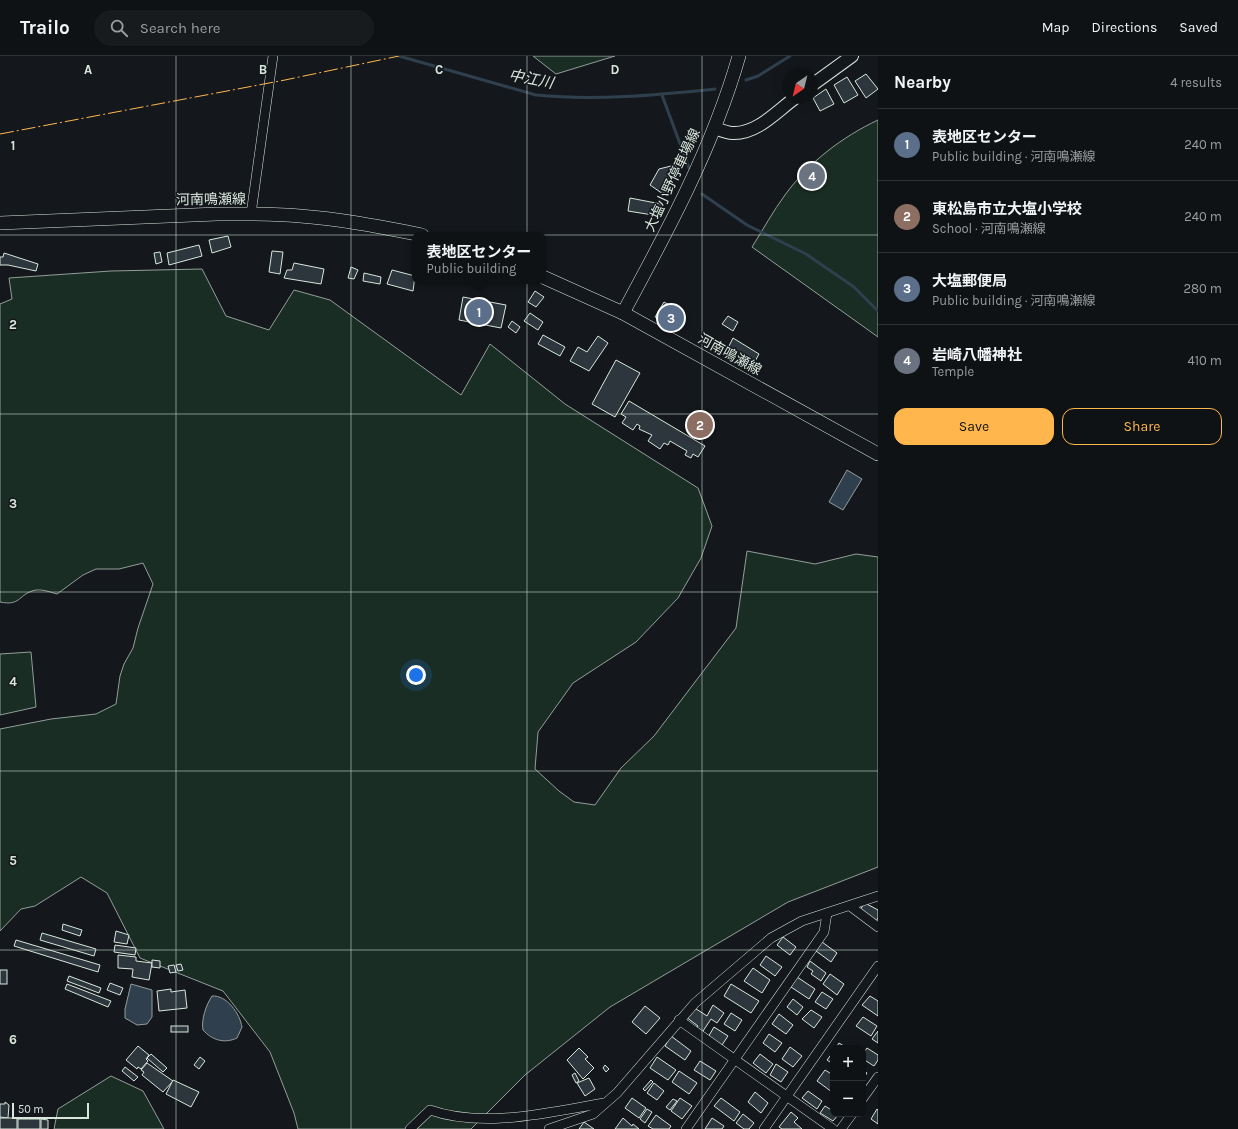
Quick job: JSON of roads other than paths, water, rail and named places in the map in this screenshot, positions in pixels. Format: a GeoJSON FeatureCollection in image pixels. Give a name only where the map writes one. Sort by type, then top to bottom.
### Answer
{"type":"FeatureCollection","features":[{"type":"Feature","properties":{"kind":"main road","name":"大塩小野停車場線"},"geometry":{"type":"LineString","coordinates":[[623,313],[679,208],[715,128],[738,56]]}},
{"type":"Feature","properties":{"kind":"main road","name":"河南鳴瀬線"},"geometry":{"type":"LineString","coordinates":[[0,223],[217,214],[251,214],[314,217],[412,233]]}},
{"type":"Feature","properties":{"kind":"main road","name":"河南鳴瀬線"},"geometry":{"type":"LineString","coordinates":[[546,278],[623,313],[878,454]]}},
{"type":"Feature","properties":{"kind":"street"},"geometry":{"type":"LineString","coordinates":[[251,214],[273,56]]}},
{"type":"Feature","properties":{"kind":"street"},"geometry":{"type":"LineString","coordinates":[[818,81],[852,56]]}},
{"type":"Feature","properties":{"kind":"street"},"geometry":{"type":"LineString","coordinates":[[715,128],[732,133],[746,132],[756,128],[787,104]]}},
{"type":"Feature","properties":{"kind":"street"},"geometry":{"type":"LineString","coordinates":[[553,1128],[593,1114],[606,1103],[617,1093],[695,1003],[771,938],[802,921],[878,896]]}},
{"type":"Feature","properties":{"kind":"street"},"geometry":{"type":"LineString","coordinates":[[850,906],[878,927]]}},
{"type":"Feature","properties":{"kind":"street"},"geometry":{"type":"LineString","coordinates":[[686,1129],[824,932],[827,912]]}},
{"type":"Feature","properties":{"kind":"street"},"geometry":{"type":"LineString","coordinates":[[764,1129],[878,966]]}},
{"type":"Feature","properties":{"kind":"street"},"geometry":{"type":"LineString","coordinates":[[679,1020],[833,1129]]}},
{"type":"Feature","properties":{"kind":"street"},"geometry":{"type":"LineString","coordinates":[[866,1094],[878,1077]]}},
{"type":"Feature","properties":{"kind":"street"},"geometry":{"type":"LineString","coordinates":[[410,1129],[430,1110],[445,1116],[460,1118],[504,1118],[542,1115],[606,1103]]}},
{"type":"Feature","properties":{"kind":"street"},"geometry":{"type":"LineString","coordinates":[[841,1129],[850,1117]]}},
{"type":"Feature","properties":{"kind":"water"},"geometry":{"type":"Polygon","coordinates":[[[847,470],[862,479],[843,510],[829,502],[847,470]]]}},
{"type":"Feature","properties":{"kind":"water"},"geometry":{"type":"Polygon","coordinates":[[[131,984],[152,990],[152,1017],[147,1024],[137,1025],[125,1018],[125,1009],[131,984]]]}},
{"type":"Feature","properties":{"kind":"water"},"geometry":{"type":"Polygon","coordinates":[[[212,996],[228,1002],[236,1011],[242,1027],[237,1038],[227,1041],[218,1040],[214,1039],[203,1030],[204,1013],[212,996]]]}},
{"type":"Feature","properties":{"kind":"waterway","name":"中江川"},"geometry":{"type":"LineString","coordinates":[[399,56],[536,95],[558,97],[603,97],[648,95],[715,89]]}},
{"type":"Feature","properties":{"kind":"waterway"},"geometry":{"type":"LineString","coordinates":[[746,80],[758,76],[790,56]]}},
{"type":"Feature","properties":{"kind":"waterway"},"geometry":{"type":"LineString","coordinates":[[662,95],[689,168]]}},
{"type":"Feature","properties":{"kind":"waterway"},"geometry":{"type":"LineString","coordinates":[[702,194],[747,225],[806,254],[854,287],[878,311]]}},
{"type":"Feature","properties":{"kind":"place","name":"岩崎八幡神社"},"geometry":{"type":"Point","coordinates":[812,176]}},
{"type":"Feature","properties":{"kind":"place","name":"表地区センター"},"geometry":{"type":"Point","coordinates":[479,312]}},
{"type":"Feature","properties":{"kind":"place","name":"大塩郵便局"},"geometry":{"type":"Point","coordinates":[671,318]}},
{"type":"Feature","properties":{"kind":"place","name":"東松島市立大塩小学校"},"geometry":{"type":"Point","coordinates":[700,425]}}]}
